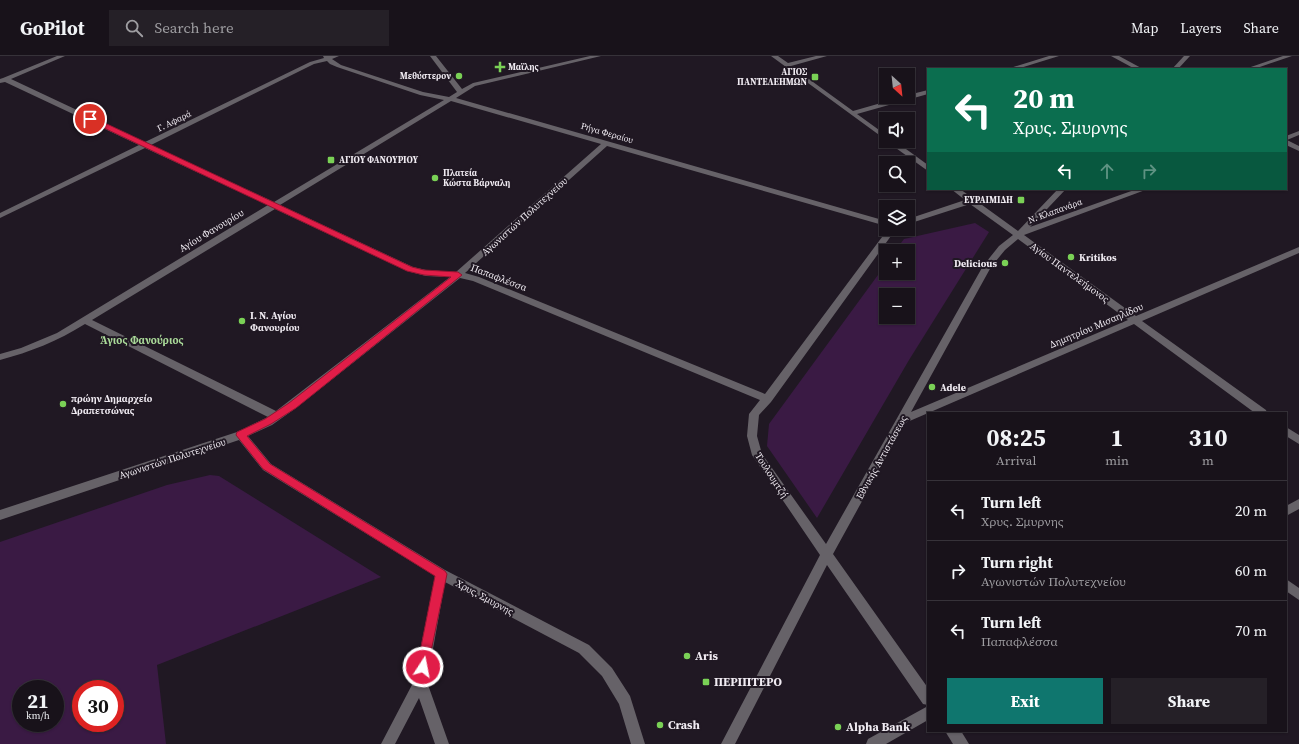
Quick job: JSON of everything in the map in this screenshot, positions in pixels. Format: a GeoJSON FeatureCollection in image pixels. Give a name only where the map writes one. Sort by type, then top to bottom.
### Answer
{"type":"FeatureCollection","features":[{"type":"Feature","properties":{"kind":"street"},"geometry":{"type":"LineString","coordinates":[[2,80],[62,56]]}},
{"type":"Feature","properties":{"kind":"street","name":"Γ. Αφαρά"},"geometry":{"type":"LineString","coordinates":[[0,216],[312,63],[326,57],[336,56]]}},
{"type":"Feature","properties":{"kind":"street"},"geometry":{"type":"LineString","coordinates":[[433,56],[461,92]]}},
{"type":"Feature","properties":{"kind":"street","name":"Αγίου Φανουρίου"},"geometry":{"type":"LineString","coordinates":[[0,357],[24,350],[60,335],[461,92],[480,83],[598,56]]}},
{"type":"Feature","properties":{"kind":"street"},"geometry":{"type":"LineString","coordinates":[[774,56],[879,133]]}},
{"type":"Feature","properties":{"kind":"street"},"geometry":{"type":"LineString","coordinates":[[787,65],[824,56]]}},
{"type":"Feature","properties":{"kind":"street"},"geometry":{"type":"LineString","coordinates":[[1014,68],[1056,56]]}},
{"type":"Feature","properties":{"kind":"street"},"geometry":{"type":"LineString","coordinates":[[1114,56],[1138,68]]}},
{"type":"Feature","properties":{"kind":"street"},"geometry":{"type":"LineString","coordinates":[[1176,68],[1188,56]]}},
{"type":"Feature","properties":{"kind":"street"},"geometry":{"type":"LineString","coordinates":[[1251,68],[1289,56]]}},
{"type":"Feature","properties":{"kind":"street","name":"Ρήγα Φεραίου"},"geometry":{"type":"LineString","coordinates":[[326,57],[339,66],[422,94],[449,99],[879,222]]}},
{"type":"Feature","properties":{"kind":"street","name":"Παπαφλέσσα"},"geometry":{"type":"LineString","coordinates":[[2,80],[146,145],[410,269],[424,273],[458,275],[476,279],[767,399]]}},
{"type":"Feature","properties":{"kind":"street"},"geometry":{"type":"LineString","coordinates":[[852,113],[927,92]]}},
{"type":"Feature","properties":{"kind":"street"},"geometry":{"type":"LineString","coordinates":[[1287,138],[1299,133]]}},
{"type":"Feature","properties":{"kind":"street","name":"Αγωνιστών Πολυτεχνείου"},"geometry":{"type":"LineString","coordinates":[[0,515],[241,435],[276,416],[458,275],[606,143]]}},
{"type":"Feature","properties":{"kind":"street"},"geometry":{"type":"LineString","coordinates":[[1287,143],[1299,149]]}},
{"type":"Feature","properties":{"kind":"street"},"geometry":{"type":"LineString","coordinates":[[901,148],[924,163]]}},
{"type":"Feature","properties":{"kind":"street","name":"Αγίου Παντελεήμονος"},"geometry":{"type":"LineString","coordinates":[[955,190],[1018,234],[1261,412]]}},
{"type":"Feature","properties":{"kind":"street","name":"Εθνικής Αντιστάσεως"},"geometry":{"type":"LineString","coordinates":[[728,744],[827,554],[987,266],[1002,248],[1018,234],[1061,190]]}},
{"type":"Feature","properties":{"kind":"street","name":"Ν. Κλαπανάρα"},"geometry":{"type":"LineString","coordinates":[[1018,234],[1141,190]]}},
{"type":"Feature","properties":{"kind":"street"},"geometry":{"type":"LineString","coordinates":[[915,220],[971,202]]}},
{"type":"Feature","properties":{"kind":"street","name":"Τουλουμτζή"},"geometry":{"type":"LineString","coordinates":[[887,236],[767,399],[754,414],[752,436],[757,455],[927,698]]}},
{"type":"Feature","properties":{"kind":"street","name":"Δημητρίου Μισαηλίδου"},"geometry":{"type":"LineString","coordinates":[[902,420],[1299,250]]}},
{"type":"Feature","properties":{"kind":"street"},"geometry":{"type":"LineString","coordinates":[[84,320],[276,416]]}},
{"type":"Feature","properties":{"kind":"street"},"geometry":{"type":"LineString","coordinates":[[1287,432],[1299,440]]}},
{"type":"Feature","properties":{"kind":"street","name":"Χρυς. Σμυρνης"},"geometry":{"type":"LineString","coordinates":[[241,435],[266,467],[441,574],[584,649],[607,672],[625,701],[638,744]]}},
{"type":"Feature","properties":{"kind":"street"},"geometry":{"type":"LineString","coordinates":[[1287,510],[1299,504]]}},
{"type":"Feature","properties":{"kind":"street"},"geometry":{"type":"LineString","coordinates":[[388,744],[420,682],[441,574]]}},
{"type":"Feature","properties":{"kind":"street"},"geometry":{"type":"LineString","coordinates":[[1287,585],[1299,595]]}},
{"type":"Feature","properties":{"kind":"street"},"geometry":{"type":"LineString","coordinates":[[420,682],[442,744]]}},
{"type":"Feature","properties":{"kind":"street"},"geometry":{"type":"LineString","coordinates":[[873,744],[927,714]]}},
{"type":"Feature","properties":{"kind":"street"},"geometry":{"type":"LineString","coordinates":[[953,732],[962,744]]}},
{"type":"Feature","properties":{"kind":"shaded area"},"geometry":{"type":"Polygon","coordinates":[[[975,223],[989,232],[909,360],[817,518],[767,446],[769,424],[879,274],[879,280],[915,280],[915,244],[900,244],[904,239],[975,223]]]}},
{"type":"Feature","properties":{"kind":"shaded area"},"geometry":{"type":"Polygon","coordinates":[[[210,475],[219,476],[381,577],[157,665],[166,744],[0,744],[0,542],[167,485],[210,475]]]}},
{"type":"Feature","properties":{"kind":"place","name":"Μαϊλης"},"geometry":{"type":"Point","coordinates":[500,67]}},
{"type":"Feature","properties":{"kind":"place","name":"Μεθύστερον"},"geometry":{"type":"Point","coordinates":[459,76]}},
{"type":"Feature","properties":{"kind":"place","name":"ΑΓΙΟΣ ΠΑΝΤΕΛΕΗΜΩΝ"},"geometry":{"type":"Point","coordinates":[815,77]}},
{"type":"Feature","properties":{"kind":"place","name":"ΑΓΙΟΥ ΦΑΝΟΥΡΙΟΥ"},"geometry":{"type":"Point","coordinates":[331,160]}},
{"type":"Feature","properties":{"kind":"place","name":"Πλατεία Κώστα Βάρναλη"},"geometry":{"type":"Point","coordinates":[435,178]}},
{"type":"Feature","properties":{"kind":"place","name":"ΕΥΡΑΙΜΙΔΗ"},"geometry":{"type":"Point","coordinates":[1021,200]}},
{"type":"Feature","properties":{"kind":"place","name":"Kritikos"},"geometry":{"type":"Point","coordinates":[1071,257]}},
{"type":"Feature","properties":{"kind":"place","name":"Delicious"},"geometry":{"type":"Point","coordinates":[1005,263]}},
{"type":"Feature","properties":{"kind":"place","name":"Ι. Ν. Αγίου Φανουρίου"},"geometry":{"type":"Point","coordinates":[242,321]}},
{"type":"Feature","properties":{"kind":"place","name":"Adele"},"geometry":{"type":"Point","coordinates":[932,387]}},
{"type":"Feature","properties":{"kind":"place","name":"πρώην Δημαρχείο Δραπετσώνας"},"geometry":{"type":"Point","coordinates":[63,404]}},
{"type":"Feature","properties":{"kind":"place","name":"Aris"},"geometry":{"type":"Point","coordinates":[687,656]}},
{"type":"Feature","properties":{"kind":"place","name":"ΠΕΡΙΠΤΕΡΟ"},"geometry":{"type":"Point","coordinates":[706,682]}},
{"type":"Feature","properties":{"kind":"place","name":"Crash"},"geometry":{"type":"Point","coordinates":[660,725]}},
{"type":"Feature","properties":{"kind":"place","name":"Alpha Bank"},"geometry":{"type":"Point","coordinates":[838,727]}},
{"type":"Feature","properties":{"kind":"district","name":"Άγιος Φανούριος"},"geometry":{"type":"Point","coordinates":[142,340]}},
{"type":"Feature","properties":{"kind":"route"},"geometry":{"type":"LineString","coordinates":[[90,119],[417,272],[458,275],[292,405],[268,422],[241,435],[266,467],[441,574],[423,667]]}}]}
